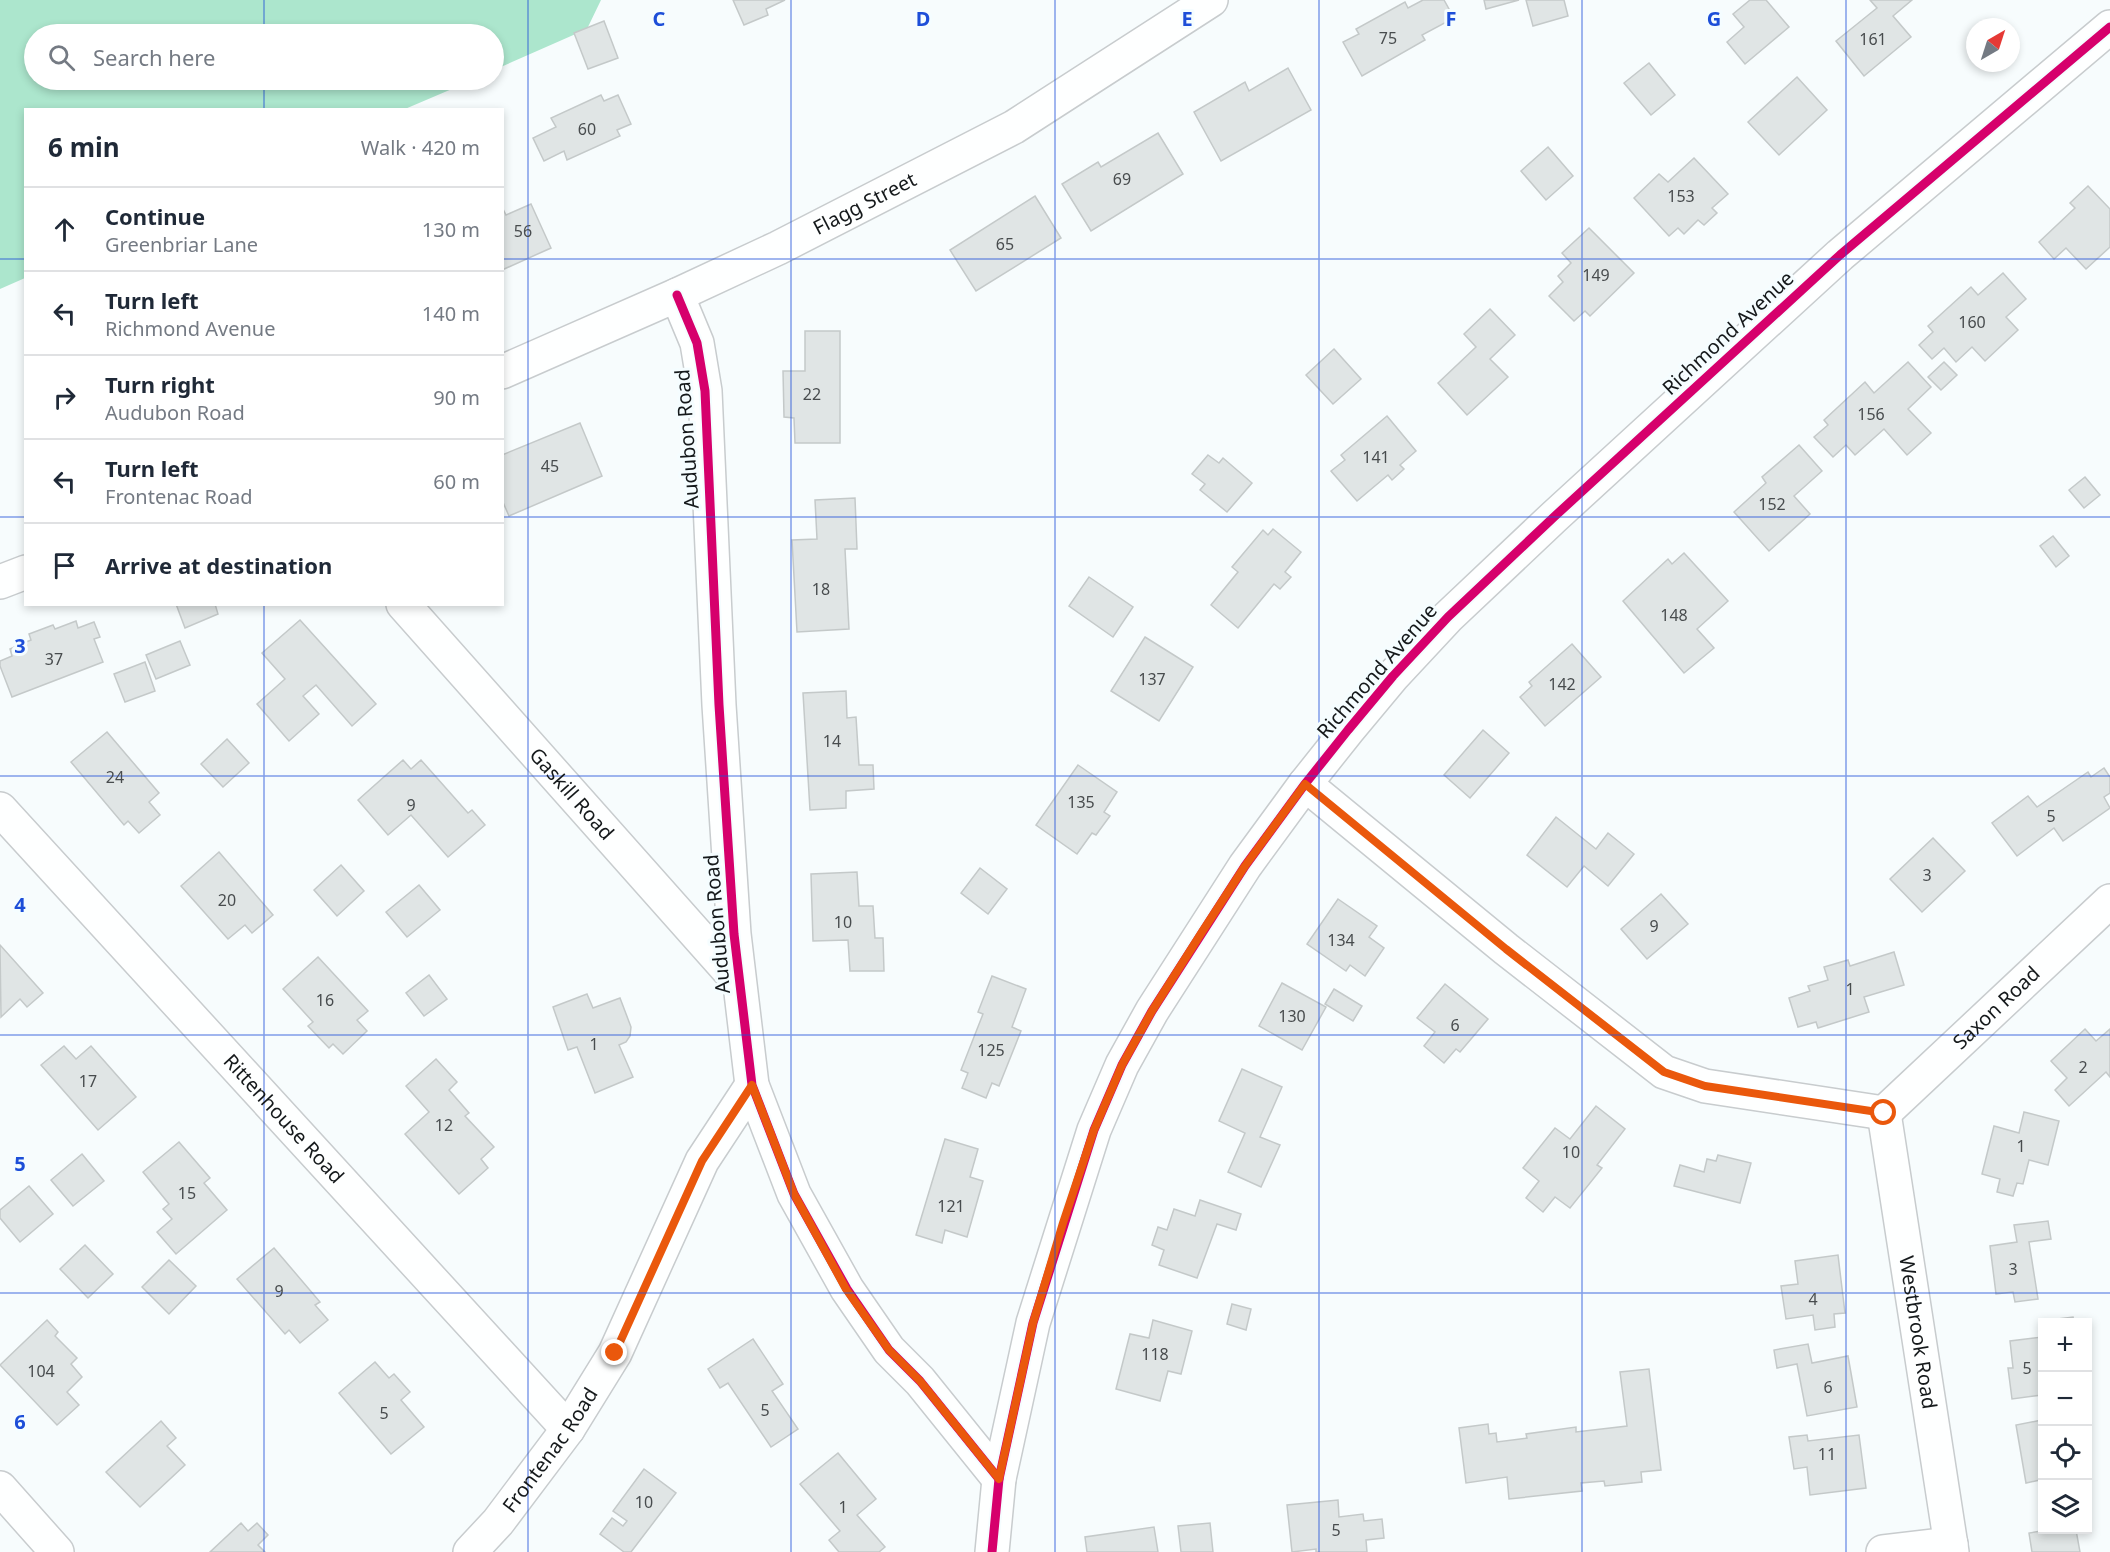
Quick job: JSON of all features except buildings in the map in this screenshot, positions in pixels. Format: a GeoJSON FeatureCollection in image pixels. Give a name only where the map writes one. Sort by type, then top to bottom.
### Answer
{"type":"FeatureCollection","features":[{"type":"Feature","properties":{"kind":"street","name":"Flagg Street"},"geometry":{"type":"LineString","coordinates":[[504,371],[677,295],[809,233],[1014,127],[1210,0]]}},
{"type":"Feature","properties":{"kind":"street","name":"Richmond Avenue"},"geometry":{"type":"LineString","coordinates":[[992,1552],[999,1479],[1033,1323],[1094,1130],[1122,1065],[1152,1011],[1245,866],[1305,784],[1393,676],[1448,617],[1489,578],[1840,255],[2110,27]]}},
{"type":"Feature","properties":{"kind":"street","name":"Audubon Road"},"geometry":{"type":"LineString","coordinates":[[677,295],[697,343],[705,391],[719,705],[739,982],[752,1085],[794,1194],[846,1289],[889,1350],[920,1381],[999,1479]]}},
{"type":"Feature","properties":{"kind":"street"},"geometry":{"type":"LineString","coordinates":[[0,582],[24,573]]}},
{"type":"Feature","properties":{"kind":"street","name":"Gaskill Road"},"geometry":{"type":"LineString","coordinates":[[405,606],[739,982]]}},
{"type":"Feature","properties":{"kind":"street"},"geometry":{"type":"LineString","coordinates":[[1305,784],[1506,949],[1664,1072],[1705,1086],[1884,1113]]}},
{"type":"Feature","properties":{"kind":"street","name":"Rittenhouse Road"},"geometry":{"type":"LineString","coordinates":[[0,809],[568,1429]]}},
{"type":"Feature","properties":{"kind":"street","name":"Saxon Road"},"geometry":{"type":"LineString","coordinates":[[1884,1113],[2110,901]]}},
{"type":"Feature","properties":{"kind":"street","name":"Frontenac Road"},"geometry":{"type":"LineString","coordinates":[[471,1552],[498,1522],[568,1429],[615,1353],[702,1161],[752,1085]]}},
{"type":"Feature","properties":{"kind":"street","name":"Westbrook Road"},"geometry":{"type":"LineString","coordinates":[[1884,1113],[1951,1548]]}},
{"type":"Feature","properties":{"kind":"street"},"geometry":{"type":"LineString","coordinates":[[0,1488],[57,1552]]}},
{"type":"Feature","properties":{"kind":"street"},"geometry":{"type":"LineString","coordinates":[[1883,1552],[1951,1548]]}},
{"type":"Feature","properties":{"kind":"green space"},"geometry":{"type":"Polygon","coordinates":[[[0,0],[601,0],[587,29],[504,66],[504,24],[24,24],[24,90],[450,90],[407,108],[24,108],[24,278],[0,289],[0,0]]]}},
{"type":"Feature","properties":{"kind":"cycle path"},"geometry":{"type":"LineString","coordinates":[[992,1552],[999,1479],[1033,1323],[1094,1130],[1122,1065],[1152,1011],[1245,866],[1305,784],[1393,676],[1448,617],[1555,516],[1840,255],[2110,27]]}},
{"type":"Feature","properties":{"kind":"cycle path"},"geometry":{"type":"LineString","coordinates":[[677,295],[697,343],[705,391],[719,705],[734,934],[752,1085],[794,1194],[847,1289],[889,1350],[920,1381],[999,1479]]}},
{"type":"Feature","properties":{"kind":"route"},"geometry":{"type":"LineString","coordinates":[[615,1353],[702,1161],[752,1085],[794,1194],[846,1289],[889,1350],[920,1381],[999,1479],[1033,1323],[1094,1130],[1122,1065],[1152,1011],[1202,932],[1245,866],[1305,784],[1506,949],[1664,1072],[1705,1086],[1884,1113]]}}]}
